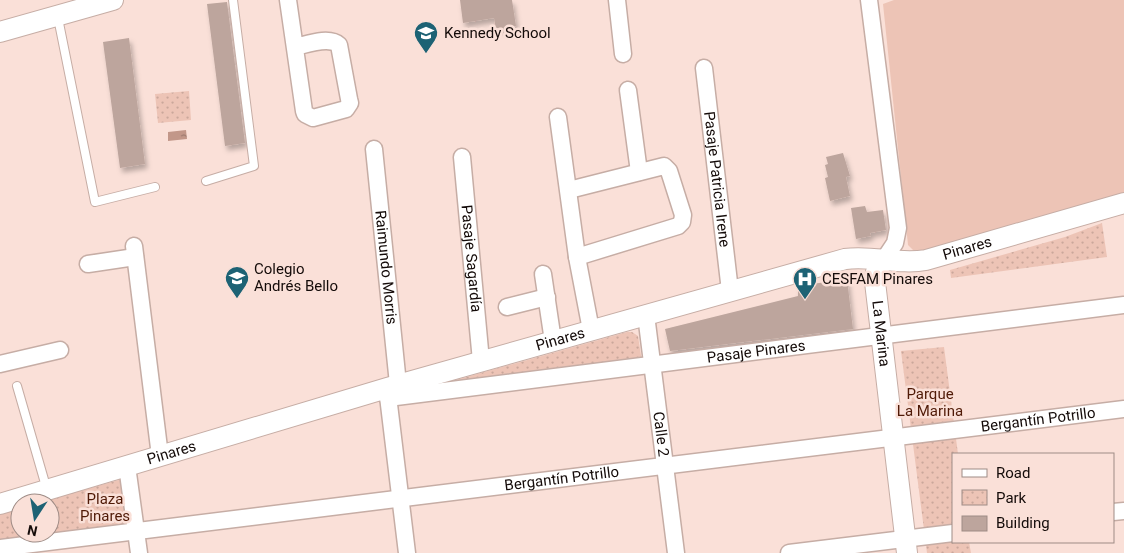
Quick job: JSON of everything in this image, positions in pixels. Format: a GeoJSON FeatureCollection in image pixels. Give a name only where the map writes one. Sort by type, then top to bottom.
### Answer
{"type":"FeatureCollection","features":[{"type":"Feature","properties":{"kind":"street"},"geometry":{"type":"LineString","coordinates":[[288,0],[295,47],[305,114],[313,118],[346,109],[350,103],[339,45],[330,40],[295,47]]}},
{"type":"Feature","properties":{"kind":"street"},"geometry":{"type":"LineString","coordinates":[[617,0],[623,54]]}},
{"type":"Feature","properties":{"kind":"street","name":"La Marina"},"geometry":{"type":"LineString","coordinates":[[869,0],[898,228],[895,243],[877,269],[875,282],[906,546]]}},
{"type":"Feature","properties":{"kind":"street"},"geometry":{"type":"LineString","coordinates":[[0,32],[104,1]]}},
{"type":"Feature","properties":{"kind":"street","name":"Pasaje Patricia Irene"},"geometry":{"type":"LineString","coordinates":[[704,68],[730,291]]}},
{"type":"Feature","properties":{"kind":"street"},"geometry":{"type":"LineString","coordinates":[[628,90],[639,172]]}},
{"type":"Feature","properties":{"kind":"street"},"geometry":{"type":"LineString","coordinates":[[558,116],[577,258],[591,330]]}},
{"type":"Feature","properties":{"kind":"street","name":"Raimundo Morris"},"geometry":{"type":"LineString","coordinates":[[374,149],[391,390],[400,498],[407,553]]}},
{"type":"Feature","properties":{"kind":"street","name":"Pasaje Sagardía"},"geometry":{"type":"LineString","coordinates":[[462,157],[481,361]]}},
{"type":"Feature","properties":{"kind":"street"},"geometry":{"type":"LineString","coordinates":[[569,190],[661,166],[668,168],[683,216],[682,222],[678,226],[577,258]]}},
{"type":"Feature","properties":{"kind":"street","name":"Pinares"},"geometry":{"type":"LineString","coordinates":[[0,504],[391,390],[481,361],[845,259],[916,262],[931,259],[1124,203]]}},
{"type":"Feature","properties":{"kind":"street"},"geometry":{"type":"LineString","coordinates":[[88,264],[135,252],[160,456]]}},
{"type":"Feature","properties":{"kind":"street"},"geometry":{"type":"LineString","coordinates":[[543,274],[553,341]]}},
{"type":"Feature","properties":{"kind":"street"},"geometry":{"type":"LineString","coordinates":[[507,308],[547,297]]}},
{"type":"Feature","properties":{"kind":"street","name":"Pasaje Pinares"},"geometry":{"type":"LineString","coordinates":[[391,390],[653,365],[1124,306]]}},
{"type":"Feature","properties":{"kind":"street","name":"Calle 2"},"geometry":{"type":"LineString","coordinates":[[646,315],[676,553]]}},
{"type":"Feature","properties":{"kind":"street"},"geometry":{"type":"LineString","coordinates":[[0,364],[60,350]]}},
{"type":"Feature","properties":{"kind":"street","name":"Bergantín Potrillo"},"geometry":{"type":"LineString","coordinates":[[0,548],[34,548],[136,531],[1124,409]]}},
{"type":"Feature","properties":{"kind":"street"},"geometry":{"type":"LineString","coordinates":[[127,466],[139,553]]}},
{"type":"Feature","properties":{"kind":"street"},"geometry":{"type":"LineString","coordinates":[[789,553],[906,546],[952,532]]}},
{"type":"Feature","properties":{"kind":"lane"},"geometry":{"type":"LineString","coordinates":[[206,181],[254,166],[233,0]]}},
{"type":"Feature","properties":{"kind":"lane"},"geometry":{"type":"LineString","coordinates":[[58,16],[95,202],[155,187]]}},
{"type":"Feature","properties":{"kind":"lane"},"geometry":{"type":"LineString","coordinates":[[17,386],[47,490]]}},
{"type":"Feature","properties":{"kind":"green space"},"geometry":{"type":"Polygon","coordinates":[[[894,0],[1124,0],[1124,197],[916,253],[908,245],[883,4],[894,0]]]}},
{"type":"Feature","properties":{"kind":"green space"},"geometry":{"type":"Polygon","coordinates":[[[189,91],[191,120],[158,123],[155,94],[189,91]]]}},
{"type":"Feature","properties":{"kind":"green space"},"geometry":{"type":"Polygon","coordinates":[[[1102,223],[1107,257],[951,278],[950,270],[1065,237],[1102,223]]]}},
{"type":"Feature","properties":{"kind":"green space"},"geometry":{"type":"Polygon","coordinates":[[[632,332],[638,336],[642,362],[424,389],[632,332]]]}},
{"type":"Feature","properties":{"kind":"green space","name":"Parque La Marina"},"geometry":{"type":"Polygon","coordinates":[[[944,347],[958,453],[952,453],[952,543],[969,543],[971,553],[927,553],[901,351],[944,347]]]}},
{"type":"Feature","properties":{"kind":"green space","name":"Plaza Pinares"},"geometry":{"type":"Polygon","coordinates":[[[126,478],[127,526],[60,535],[60,496],[126,478]]]}},
{"type":"Feature","properties":{"kind":"green space","name":"Plaza Pinares"},"geometry":{"type":"Polygon","coordinates":[[[10,510],[10,542],[0,543],[0,513],[10,510]]]}},
{"type":"Feature","properties":{"kind":"water"},"geometry":{"type":"Polygon","coordinates":[[[186,130],[187,139],[168,141],[168,132],[186,130]]]}},
{"type":"Feature","properties":{"kind":"building"},"geometry":{"type":"Polygon","coordinates":[[[460,0],[512,0],[516,26],[496,29],[494,18],[463,23],[460,0]]]}},
{"type":"Feature","properties":{"kind":"building"},"geometry":{"type":"Polygon","coordinates":[[[227,2],[245,143],[225,146],[207,4],[227,2]]]}},
{"type":"Feature","properties":{"kind":"building"},"geometry":{"type":"Polygon","coordinates":[[[129,38],[145,164],[120,168],[103,42],[129,38]]]}},
{"type":"Feature","properties":{"kind":"building"},"geometry":{"type":"Polygon","coordinates":[[[843,153],[850,176],[846,177],[850,196],[830,201],[825,178],[828,177],[825,165],[828,164],[826,157],[843,153]]]}},
{"type":"Feature","properties":{"kind":"building"},"geometry":{"type":"Polygon","coordinates":[[[865,206],[867,212],[883,210],[886,230],[870,233],[871,236],[856,239],[851,208],[865,206]]]}},
{"type":"Feature","properties":{"kind":"building","name":"CESFAM Pinares"},"geometry":{"type":"Polygon","coordinates":[[[847,279],[853,329],[670,351],[665,329],[798,296],[798,286],[847,279]]]}},
{"type":"Feature","properties":{"kind":"place","name":"Kennedy School"},"geometry":{"type":"Point","coordinates":[426,54]}},
{"type":"Feature","properties":{"kind":"place","name":"Colegio Andrés Bello"},"geometry":{"type":"Point","coordinates":[237,299]}},
{"type":"Feature","properties":{"kind":"place","name":"CESFAM Pinares"},"geometry":{"type":"Point","coordinates":[805,300]}}]}
